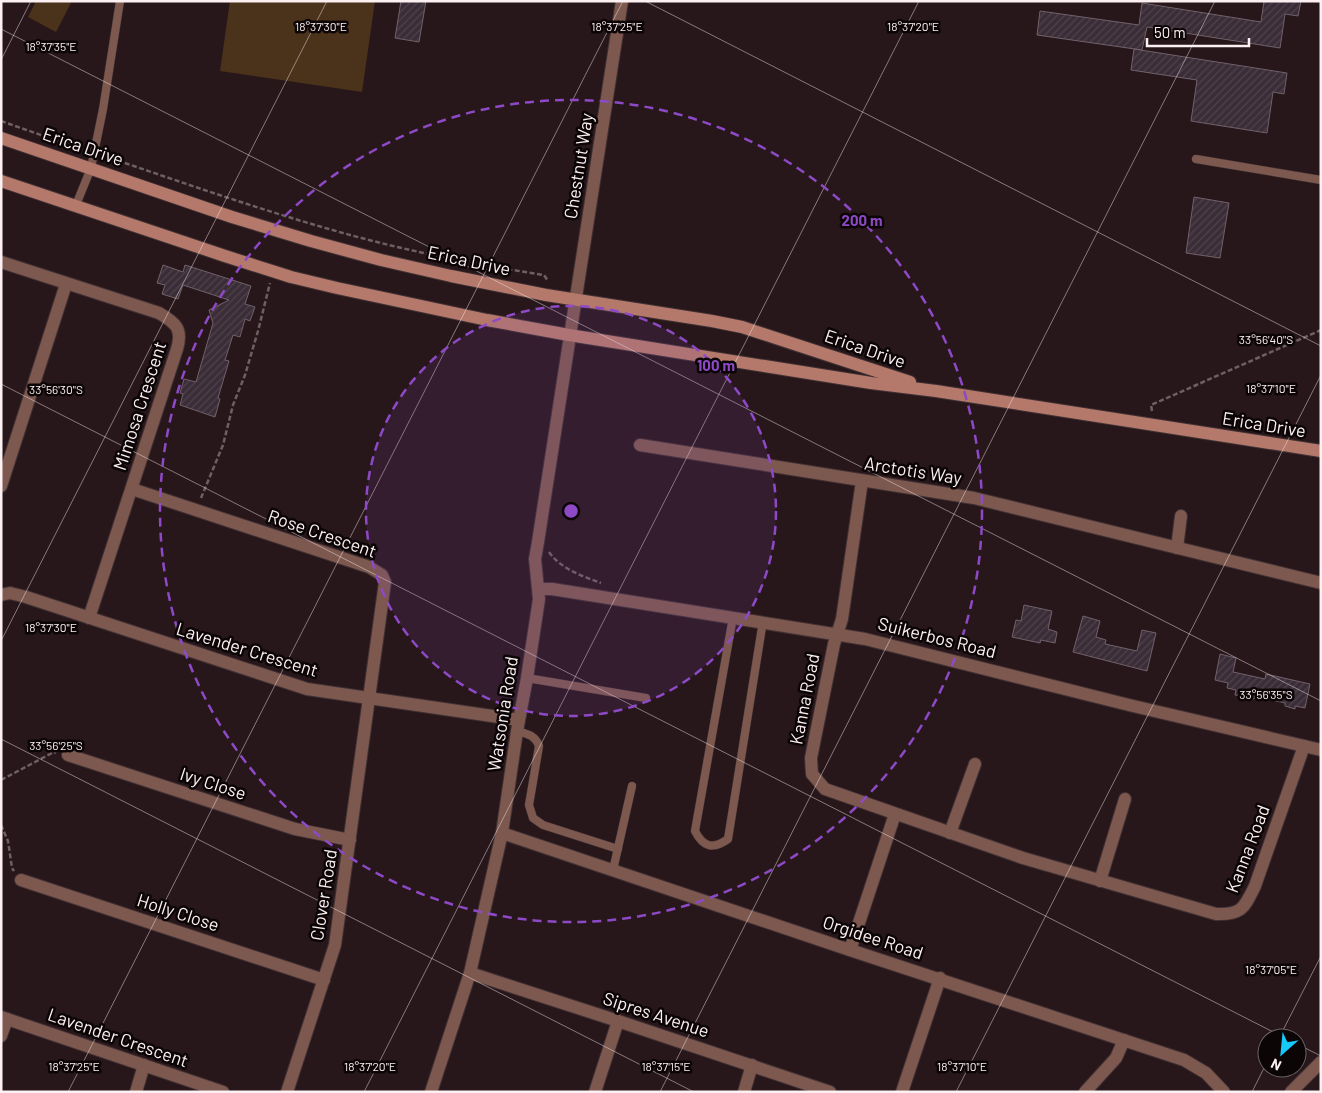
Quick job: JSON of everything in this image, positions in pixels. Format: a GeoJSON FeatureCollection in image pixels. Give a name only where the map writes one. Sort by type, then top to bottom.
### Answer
{"type":"FeatureCollection","features":[{"type":"Feature","properties":{"kind":"main road","name":"Erica Drive"},"geometry":{"type":"LineString","coordinates":[[1,138],[232,217],[381,260],[451,276],[576,300],[712,320],[742,327],[936,391]]}},
{"type":"Feature","properties":{"kind":"main road","name":"Erica Drive"},"geometry":{"type":"LineString","coordinates":[[1,180],[225,256],[291,276],[336,288],[440,310],[569,335],[1321,451]]}},
{"type":"Feature","properties":{"kind":"street","name":"Chestnut Way"},"geometry":{"type":"LineString","coordinates":[[569,335],[622,1]]}},
{"type":"Feature","properties":{"kind":"street","name":"Mimosa Crescent"},"geometry":{"type":"LineString","coordinates":[[1,262],[159,313],[170,319],[176,325],[179,333],[180,338],[177,349],[89,618]]}},
{"type":"Feature","properties":{"kind":"street"},"geometry":{"type":"LineString","coordinates":[[1,486],[66,284]]}},
{"type":"Feature","properties":{"kind":"street","name":"Watsonia Road"},"geometry":{"type":"LineString","coordinates":[[431,1092],[470,973],[502,833],[539,599],[536,551],[569,335]]}},
{"type":"Feature","properties":{"kind":"street","name":"Arctotis Way"},"geometry":{"type":"LineString","coordinates":[[640,445],[974,498],[1321,583]]}},
{"type":"Feature","properties":{"kind":"street","name":"Kanna Road"},"geometry":{"type":"LineString","coordinates":[[862,481],[842,619],[834,644],[811,758],[812,774],[825,789],[1023,858],[1216,914],[1236,913],[1244,908],[1255,886],[1304,746]]}},
{"type":"Feature","properties":{"kind":"street","name":"Rose Crescent"},"geometry":{"type":"LineString","coordinates":[[132,489],[369,567],[382,575],[385,588],[369,698]]}},
{"type":"Feature","properties":{"kind":"street"},"geometry":{"type":"LineString","coordinates":[[1177,548],[1181,516]]}},
{"type":"Feature","properties":{"kind":"street","name":"Suikerbos Road"},"geometry":{"type":"LineString","coordinates":[[539,589],[552,589],[837,633],[1321,750]]}},
{"type":"Feature","properties":{"kind":"street","name":"Lavender Crescent"},"geometry":{"type":"LineString","coordinates":[[1,595],[10,593],[26,597],[306,689],[369,698],[518,725]]}},
{"type":"Feature","properties":{"kind":"street","name":"Clover Road"},"geometry":{"type":"LineString","coordinates":[[287,1092],[335,945],[369,698]]}},
{"type":"Feature","properties":{"kind":"street","name":"Ivy Close"},"geometry":{"type":"LineString","coordinates":[[68,755],[295,829],[350,840]]}},
{"type":"Feature","properties":{"kind":"street"},"geometry":{"type":"LineString","coordinates":[[950,833],[975,764]]}},
{"type":"Feature","properties":{"kind":"street"},"geometry":{"type":"LineString","coordinates":[[1100,881],[1125,799]]}},
{"type":"Feature","properties":{"kind":"street"},"geometry":{"type":"LineString","coordinates":[[850,950],[894,814]]}},
{"type":"Feature","properties":{"kind":"street","name":"Orgidee Road"},"geometry":{"type":"LineString","coordinates":[[502,833],[1184,1060],[1206,1073],[1224,1092]]}},
{"type":"Feature","properties":{"kind":"street","name":"Holly Close"},"geometry":{"type":"LineString","coordinates":[[21,880],[324,980]]}},
{"type":"Feature","properties":{"kind":"street","name":"Sipres Avenue"},"geometry":{"type":"LineString","coordinates":[[470,973],[618,1020],[830,1092]]}},
{"type":"Feature","properties":{"kind":"street"},"geometry":{"type":"LineString","coordinates":[[902,1092],[940,978]]}},
{"type":"Feature","properties":{"kind":"street"},"geometry":{"type":"LineString","coordinates":[[1,1036],[4,1018]]}},
{"type":"Feature","properties":{"kind":"street","name":"Lavender Crescent"},"geometry":{"type":"LineString","coordinates":[[4,1018],[223,1092]]}},
{"type":"Feature","properties":{"kind":"street"},"geometry":{"type":"LineString","coordinates":[[595,1092],[618,1020]]}},
{"type":"Feature","properties":{"kind":"street"},"geometry":{"type":"LineString","coordinates":[[1085,1092],[1116,1058],[1124,1040]]}},
{"type":"Feature","properties":{"kind":"street"},"geometry":{"type":"LineString","coordinates":[[1291,1092],[1321,1062]]}},
{"type":"Feature","properties":{"kind":"street"},"geometry":{"type":"LineString","coordinates":[[136,1092],[144,1065]]}},
{"type":"Feature","properties":{"kind":"street"},"geometry":{"type":"LineString","coordinates":[[744,1092],[752,1065]]}},
{"type":"Feature","properties":{"kind":"lane"},"geometry":{"type":"LineString","coordinates":[[76,205],[91,168],[120,1]]}},
{"type":"Feature","properties":{"kind":"lane"},"geometry":{"type":"LineString","coordinates":[[1196,159],[1321,180]]}},
{"type":"Feature","properties":{"kind":"lane"},"geometry":{"type":"LineString","coordinates":[[733,617],[695,831],[700,840],[710,846],[720,845],[728,839],[763,621]]}},
{"type":"Feature","properties":{"kind":"lane"},"geometry":{"type":"LineString","coordinates":[[527,678],[646,698]]}},
{"type":"Feature","properties":{"kind":"lane"},"geometry":{"type":"LineString","coordinates":[[518,725],[537,740],[539,746],[529,806],[533,818],[543,825],[618,850]]}},
{"type":"Feature","properties":{"kind":"lane"},"geometry":{"type":"LineString","coordinates":[[613,870],[632,786]]}},
{"type":"Feature","properties":{"kind":"path"},"geometry":{"type":"LineString","coordinates":[[1,122],[75,147],[82,152]]}},
{"type":"Feature","properties":{"kind":"path"},"geometry":{"type":"LineString","coordinates":[[104,160],[122,162],[266,210],[369,240],[544,275],[548,281]]}},
{"type":"Feature","properties":{"kind":"path"},"geometry":{"type":"LineString","coordinates":[[195,510],[207,488],[223,445],[233,405],[245,375],[258,331],[271,279]]}},
{"type":"Feature","properties":{"kind":"path"},"geometry":{"type":"LineString","coordinates":[[1152,414],[1151,406],[1321,330]]}},
{"type":"Feature","properties":{"kind":"path"},"geometry":{"type":"LineString","coordinates":[[547,549],[549,554],[562,566],[607,585]]}},
{"type":"Feature","properties":{"kind":"path"},"geometry":{"type":"LineString","coordinates":[[1,780],[54,752]]}},
{"type":"Feature","properties":{"kind":"path"},"geometry":{"type":"LineString","coordinates":[[1,825],[8,841],[12,868]]}},
{"type":"Feature","properties":{"kind":"shaded area"},"geometry":{"type":"Polygon","coordinates":[[[36,1],[72,1],[56,32],[28,17],[36,1]]]}},
{"type":"Feature","properties":{"kind":"shaded area"},"geometry":{"type":"Polygon","coordinates":[[[230,1],[375,1],[362,92],[220,71],[230,1]]]}},
{"type":"Feature","properties":{"kind":"building"},"geometry":{"type":"Polygon","coordinates":[[[401,1],[426,1],[419,42],[395,38],[401,1]]]}},
{"type":"Feature","properties":{"kind":"building"},"geometry":{"type":"Polygon","coordinates":[[[1264,1],[1301,1],[1298,16],[1285,14],[1280,48],[1147,27],[1142,50],[1037,35],[1040,11],[1139,25],[1142,3],[1261,22],[1264,1]]]}},
{"type":"Feature","properties":{"kind":"building"},"geometry":{"type":"Polygon","coordinates":[[[1134,49],[1287,73],[1284,94],[1273,92],[1267,133],[1191,121],[1197,80],[1131,70],[1134,49]]]}},
{"type":"Feature","properties":{"kind":"building"},"geometry":{"type":"Polygon","coordinates":[[[1194,197],[1229,203],[1220,258],[1186,253],[1194,197]]]}},
{"type":"Feature","properties":{"kind":"building"},"geometry":{"type":"Polygon","coordinates":[[[163,265],[183,272],[185,265],[251,286],[245,304],[255,307],[250,321],[245,319],[240,337],[233,335],[225,360],[229,361],[218,398],[220,399],[215,417],[180,405],[183,394],[180,393],[184,379],[196,382],[213,323],[209,310],[229,300],[183,285],[178,299],[162,294],[165,285],[157,283],[163,265]]]}},
{"type":"Feature","properties":{"kind":"building"},"geometry":{"type":"Polygon","coordinates":[[[1024,605],[1052,611],[1048,629],[1057,632],[1055,643],[1041,640],[1040,643],[1012,637],[1016,620],[1021,621],[1024,605]]]}},
{"type":"Feature","properties":{"kind":"building"},"geometry":{"type":"Polygon","coordinates":[[[1083,616],[1100,621],[1096,637],[1106,640],[1105,644],[1137,651],[1142,630],[1156,633],[1147,671],[1073,652],[1083,616]]]}},
{"type":"Feature","properties":{"kind":"building"},"geometry":{"type":"Polygon","coordinates":[[[1220,654],[1236,658],[1233,672],[1265,679],[1266,674],[1310,684],[1305,708],[1295,706],[1295,709],[1285,706],[1285,703],[1255,696],[1254,699],[1235,695],[1236,690],[1227,688],[1228,683],[1215,680],[1220,654]]]}}]}
